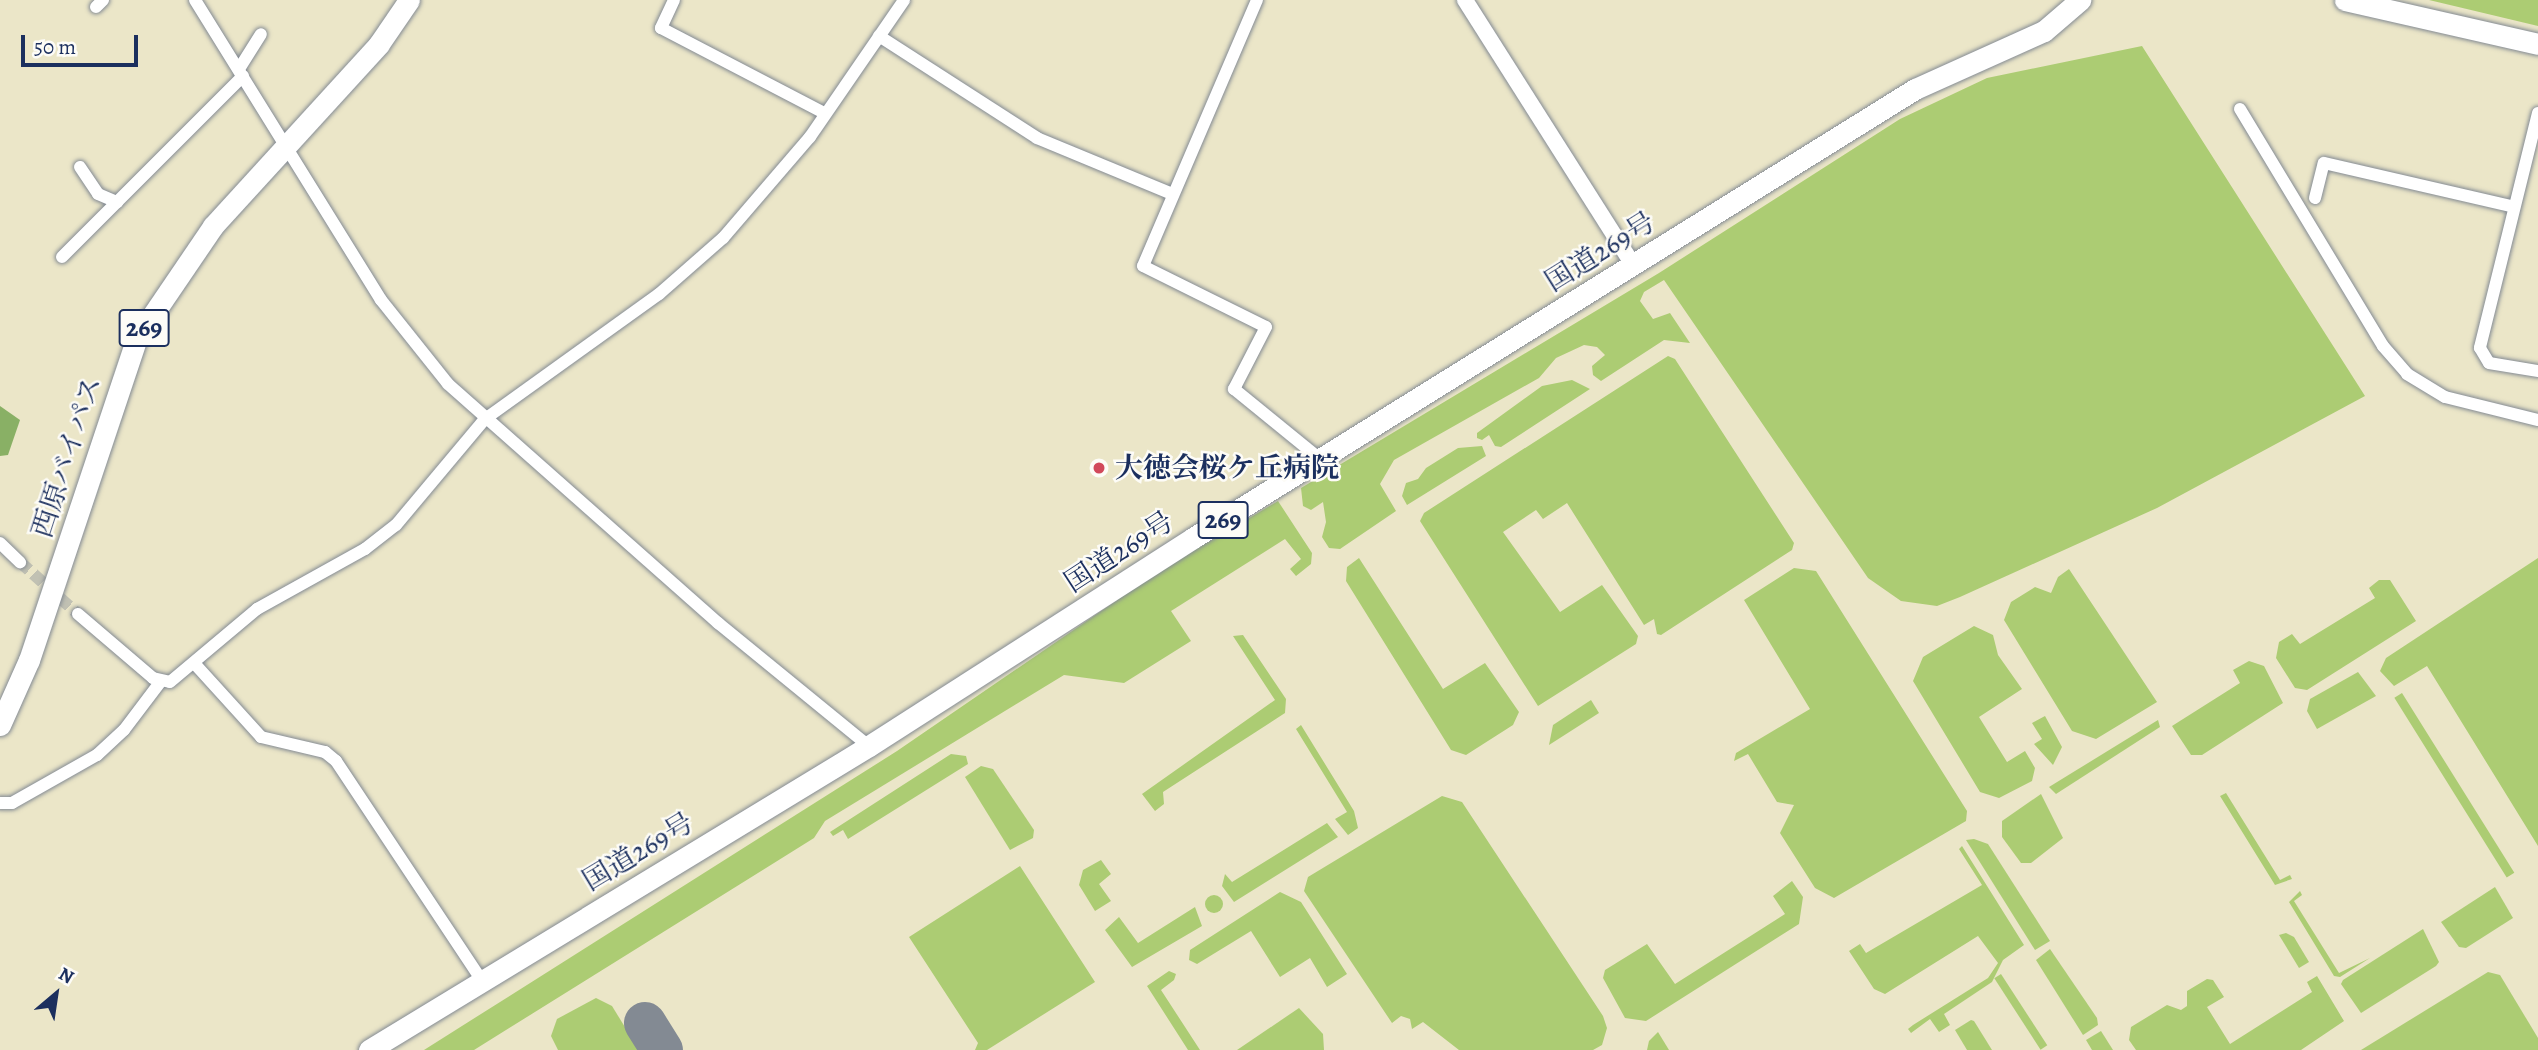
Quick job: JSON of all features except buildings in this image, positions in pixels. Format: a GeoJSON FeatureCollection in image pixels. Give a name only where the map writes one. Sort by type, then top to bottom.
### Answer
{"type":"FeatureCollection","features":[{"type":"Feature","properties":{"kind":"highway","name":"西原バイパス"},"geometry":{"type":"LineString","coordinates":[[0,724],[29,660],[137,338],[213,226],[379,44],[409,0]]}},
{"type":"Feature","properties":{"kind":"highway","name":"国道269号"},"geometry":{"type":"LineString","coordinates":[[369,1050],[481,979],[869,746],[1320,459],[1915,89],[2044,31],[2080,0]]}},
{"type":"Feature","properties":{"kind":"highway"},"geometry":{"type":"LineString","coordinates":[[2345,0],[2538,44]]}},
{"type":"Feature","properties":{"kind":"street"},"geometry":{"type":"LineString","coordinates":[[195,0],[288,146],[381,300],[448,384],[718,622],[869,746]]}},
{"type":"Feature","properties":{"kind":"street"},"geometry":{"type":"LineString","coordinates":[[674,0],[661,28],[824,113]]}},
{"type":"Feature","properties":{"kind":"street"},"geometry":{"type":"LineString","coordinates":[[0,803],[12,803],[97,755],[124,730],[161,681],[181,676],[257,609],[365,549],[396,525],[485,419],[659,295],[723,238],[769,188],[904,0]]}},
{"type":"Feature","properties":{"kind":"street"},"geometry":{"type":"LineString","coordinates":[[1256,0],[1143,266],[1266,327],[1234,389],[1320,459]]}},
{"type":"Feature","properties":{"kind":"street"},"geometry":{"type":"LineString","coordinates":[[1465,0],[1633,265]]}},
{"type":"Feature","properties":{"kind":"street"},"geometry":{"type":"LineString","coordinates":[[62,257],[241,73],[261,34]]}},
{"type":"Feature","properties":{"kind":"street"},"geometry":{"type":"LineString","coordinates":[[879,36],[1037,138],[1172,194]]}},
{"type":"Feature","properties":{"kind":"street"},"geometry":{"type":"LineString","coordinates":[[2240,109],[2384,346],[2407,374],[2445,397],[2538,420]]}},
{"type":"Feature","properties":{"kind":"street"},"geometry":{"type":"LineString","coordinates":[[2538,113],[2480,348],[2489,363],[2538,371]]}},
{"type":"Feature","properties":{"kind":"street"},"geometry":{"type":"LineString","coordinates":[[2315,198],[2324,163],[2514,207]]}},
{"type":"Feature","properties":{"kind":"street"},"geometry":{"type":"LineString","coordinates":[[80,167],[98,194],[117,202]]}},
{"type":"Feature","properties":{"kind":"street"},"geometry":{"type":"LineString","coordinates":[[0,544],[20,562]]}},
{"type":"Feature","properties":{"kind":"street"},"geometry":{"type":"LineString","coordinates":[[78,614],[118,652],[161,681]]}},
{"type":"Feature","properties":{"kind":"street"},"geometry":{"type":"LineString","coordinates":[[194,663],[261,737],[325,752],[336,761],[481,979]]}},
{"type":"Feature","properties":{"kind":"green space"},"geometry":{"type":"Polygon","coordinates":[[[2429,0],[2538,0],[2538,26],[2429,0]]]}},
{"type":"Feature","properties":{"kind":"green space"},"geometry":{"type":"Polygon","coordinates":[[[2142,46],[2365,396],[2157,508],[1960,597],[1937,606],[1901,601],[1868,578],[1664,280],[1644,292],[1640,301],[1653,319],[1670,313],[1690,343],[1664,340],[1601,381],[1593,375],[1592,366],[1605,355],[1597,347],[1584,345],[1556,358],[1539,378],[1394,460],[1380,484],[1396,511],[1340,549],[1329,548],[1322,537],[1326,522],[1323,502],[1311,510],[1303,506],[1301,488],[1659,273],[1900,119],[1987,78],[2142,46]]]}},
{"type":"Feature","properties":{"kind":"green space"},"geometry":{"type":"Polygon","coordinates":[[[1668,356],[1675,359],[1794,543],[1792,550],[1661,635],[1657,634],[1654,619],[1644,625],[1567,503],[1543,519],[1536,510],[1503,532],[1560,612],[1602,585],[1638,636],[1636,644],[1538,706],[1420,521],[1424,513],[1668,356]]]}},
{"type":"Feature","properties":{"kind":"green space"},"geometry":{"type":"Polygon","coordinates":[[[1572,380],[1590,389],[1501,447],[1495,446],[1489,435],[1482,440],[1477,438],[1477,433],[1542,386],[1572,380]]]}},
{"type":"Feature","properties":{"kind":"green space"},"geometry":{"type":"Polygon","coordinates":[[[0,406],[20,420],[8,455],[0,456],[0,406]]]}},
{"type":"Feature","properties":{"kind":"green space"},"geometry":{"type":"Polygon","coordinates":[[[1482,446],[1486,456],[1407,505],[1402,496],[1406,483],[1418,479],[1426,468],[1458,448],[1482,446]]]}},
{"type":"Feature","properties":{"kind":"green space"},"geometry":{"type":"Polygon","coordinates":[[[1278,501],[1312,553],[1311,564],[1296,576],[1290,569],[1301,559],[1285,539],[1171,611],[1191,641],[1124,683],[1064,675],[825,821],[814,838],[474,1050],[424,1050],[897,751],[1161,570],[1278,501]]]}},
{"type":"Feature","properties":{"kind":"green space"},"geometry":{"type":"Polygon","coordinates":[[[1359,558],[1443,689],[1485,663],[1519,712],[1513,725],[1466,755],[1451,750],[1346,581],[1347,567],[1359,558]]]}},
{"type":"Feature","properties":{"kind":"green space"},"geometry":{"type":"Polygon","coordinates":[[[2538,558],[2538,846],[2427,666],[2394,686],[2380,671],[2386,658],[2538,558]]]}},
{"type":"Feature","properties":{"kind":"green space"},"geometry":{"type":"Polygon","coordinates":[[[1794,568],[1816,571],[1967,811],[1966,821],[1834,898],[1815,888],[1780,833],[1794,805],[1777,802],[1748,754],[1734,761],[1736,753],[1810,709],[1744,600],[1794,568]]]}},
{"type":"Feature","properties":{"kind":"green space"},"geometry":{"type":"Polygon","coordinates":[[[2069,569],[2157,702],[2096,739],[2072,731],[2004,620],[2011,602],[2035,587],[2051,593],[2058,577],[2069,569]]]}},
{"type":"Feature","properties":{"kind":"green space"},"geometry":{"type":"Polygon","coordinates":[[[2379,580],[2390,580],[2416,621],[2307,690],[2295,688],[2276,658],[2279,642],[2292,634],[2300,644],[2375,598],[2369,588],[2379,580]]]}},
{"type":"Feature","properties":{"kind":"green space"},"geometry":{"type":"Polygon","coordinates":[[[1974,626],[1993,635],[1998,655],[2022,689],[1979,717],[2007,762],[2025,751],[2035,768],[2032,781],[1999,798],[1980,792],[1913,681],[1923,657],[1974,626]]]}},
{"type":"Feature","properties":{"kind":"green space"},"geometry":{"type":"Polygon","coordinates":[[[1243,635],[1286,699],[1285,713],[1163,792],[1164,804],[1155,811],[1142,794],[1275,700],[1233,636],[1243,635]]]}},
{"type":"Feature","properties":{"kind":"green space"},"geometry":{"type":"Polygon","coordinates":[[[2249,661],[2264,666],[2283,703],[2202,755],[2191,755],[2172,726],[2240,683],[2233,670],[2249,661]]]}},
{"type":"Feature","properties":{"kind":"green space"},"geometry":{"type":"Polygon","coordinates":[[[2358,672],[2376,696],[2317,729],[2307,711],[2310,699],[2358,672]]]}},
{"type":"Feature","properties":{"kind":"green space"},"geometry":{"type":"Polygon","coordinates":[[[2402,693],[2514,873],[2507,878],[2394,698],[2402,693]]]}},
{"type":"Feature","properties":{"kind":"green space"},"geometry":{"type":"Polygon","coordinates":[[[1591,700],[1599,713],[1549,745],[1553,725],[1591,700]]]}},
{"type":"Feature","properties":{"kind":"green space"},"geometry":{"type":"Polygon","coordinates":[[[2045,716],[2062,747],[2053,765],[2034,744],[2042,739],[2032,723],[2045,716]]]}},
{"type":"Feature","properties":{"kind":"green space"},"geometry":{"type":"Polygon","coordinates":[[[2158,720],[2160,727],[2056,794],[2049,787],[2158,720]]]}},
{"type":"Feature","properties":{"kind":"green space"},"geometry":{"type":"Polygon","coordinates":[[[1301,725],[1354,811],[1358,828],[1348,835],[1335,819],[1347,812],[1296,729],[1301,725]]]}},
{"type":"Feature","properties":{"kind":"green space"},"geometry":{"type":"Polygon","coordinates":[[[951,754],[966,756],[968,764],[848,839],[843,830],[833,836],[830,832],[951,754]]]}},
{"type":"Feature","properties":{"kind":"green space"},"geometry":{"type":"Polygon","coordinates":[[[981,766],[993,769],[1034,830],[1033,838],[1010,850],[965,777],[981,766]]]}},
{"type":"Feature","properties":{"kind":"green space"},"geometry":{"type":"Polygon","coordinates":[[[2226,793],[2280,880],[2290,875],[2292,879],[2275,885],[2220,796],[2226,793]]]}},
{"type":"Feature","properties":{"kind":"green space"},"geometry":{"type":"Polygon","coordinates":[[[2041,794],[2063,838],[2031,863],[2021,863],[2002,837],[2002,821],[2041,794]]]}},
{"type":"Feature","properties":{"kind":"green space"},"geometry":{"type":"Polygon","coordinates":[[[1442,796],[1462,802],[1603,1016],[1607,1028],[1602,1045],[1593,1050],[1459,1050],[1423,1022],[1412,1029],[1410,1019],[1401,1016],[1392,1023],[1304,891],[1308,877],[1442,796]]]}},
{"type":"Feature","properties":{"kind":"green space"},"geometry":{"type":"Polygon","coordinates":[[[1327,823],[1338,837],[1234,902],[1222,886],[1225,874],[1232,882],[1327,823]]]}},
{"type":"Feature","properties":{"kind":"green space"},"geometry":{"type":"Polygon","coordinates":[[[1974,839],[1988,844],[2050,941],[2035,950],[1966,840],[1974,839]]]}},
{"type":"Feature","properties":{"kind":"green space"},"geometry":{"type":"Polygon","coordinates":[[[1962,846],[2024,945],[2003,960],[1992,982],[1944,1014],[1950,1025],[1939,1032],[1930,1019],[1911,1033],[1908,1029],[1913,1025],[1988,978],[1998,963],[1978,936],[1885,994],[1874,989],[1849,951],[1860,944],[1866,953],[1982,885],[1959,849],[1962,846]]]}},
{"type":"Feature","properties":{"kind":"green space"},"geometry":{"type":"Polygon","coordinates":[[[1101,860],[1111,874],[1099,884],[1111,901],[1095,911],[1079,885],[1083,870],[1101,860]]]}},
{"type":"Feature","properties":{"kind":"green space"},"geometry":{"type":"Polygon","coordinates":[[[1020,866],[1095,982],[987,1050],[975,1050],[978,1043],[909,937],[1020,866]]]}},
{"type":"Feature","properties":{"kind":"green space"},"geometry":{"type":"Polygon","coordinates":[[[1792,881],[1803,897],[1799,924],[1646,1021],[1625,1018],[1603,978],[1605,970],[1647,944],[1675,984],[1785,914],[1773,896],[1792,881]]]}},
{"type":"Feature","properties":{"kind":"green space"},"geometry":{"type":"Polygon","coordinates":[[[2495,887],[2513,918],[2466,948],[2459,947],[2441,922],[2495,887]]]}},
{"type":"Feature","properties":{"kind":"green space"},"geometry":{"type":"Polygon","coordinates":[[[2300,891],[2302,895],[2294,901],[2339,973],[2370,958],[2340,977],[2334,976],[2289,902],[2300,891]]]}},
{"type":"Feature","properties":{"kind":"green space"},"geometry":{"type":"Polygon","coordinates":[[[1280,892],[1301,902],[1347,974],[1327,987],[1310,958],[1280,977],[1251,931],[1197,964],[1189,960],[1190,950],[1280,892]]]}},
{"type":"Feature","properties":{"kind":"green space"},"geometry":{"type":"Polygon","coordinates":[[[1210,895],[1218,895],[1223,904],[1221,911],[1210,913],[1205,908],[1205,900],[1210,895]]]}},
{"type":"Feature","properties":{"kind":"green space"},"geometry":{"type":"Polygon","coordinates":[[[1195,907],[1202,926],[1132,967],[1105,930],[1119,917],[1138,943],[1195,907]]]}},
{"type":"Feature","properties":{"kind":"green space"},"geometry":{"type":"Polygon","coordinates":[[[2423,929],[2439,962],[2361,1013],[2341,984],[2343,980],[2423,929]]]}},
{"type":"Feature","properties":{"kind":"green space"},"geometry":{"type":"Polygon","coordinates":[[[2286,933],[2294,937],[2309,962],[2299,968],[2279,935],[2286,933]]]}},
{"type":"Feature","properties":{"kind":"green space"},"geometry":{"type":"Polygon","coordinates":[[[2050,949],[2097,1018],[2098,1025],[2083,1035],[2036,960],[2050,949]]]}},
{"type":"Feature","properties":{"kind":"green space"},"geometry":{"type":"Polygon","coordinates":[[[1169,971],[1176,974],[1174,980],[1161,990],[1200,1050],[1188,1050],[1147,986],[1169,971]]]}},
{"type":"Feature","properties":{"kind":"green space"},"geometry":{"type":"Polygon","coordinates":[[[2488,972],[2500,975],[2538,1038],[2538,1050],[2361,1050],[2488,972]]]}},
{"type":"Feature","properties":{"kind":"green space"},"geometry":{"type":"Polygon","coordinates":[[[2001,974],[2047,1045],[2041,1050],[1994,978],[2001,974]]]}},
{"type":"Feature","properties":{"kind":"green space"},"geometry":{"type":"Polygon","coordinates":[[[2317,976],[2344,1021],[2301,1050],[2136,1050],[2129,1040],[2131,1027],[2167,1005],[2181,1010],[2187,1006],[2187,991],[2207,979],[2213,980],[2224,997],[2207,1007],[2230,1044],[2312,992],[2307,982],[2317,976]]]}},
{"type":"Feature","properties":{"kind":"green space"},"geometry":{"type":"Polygon","coordinates":[[[596,998],[612,1006],[639,1050],[558,1050],[551,1036],[557,1019],[596,998]]]}},
{"type":"Feature","properties":{"kind":"green space"},"geometry":{"type":"Polygon","coordinates":[[[1299,1008],[1323,1034],[1324,1050],[1237,1050],[1299,1008]]]}},
{"type":"Feature","properties":{"kind":"green space"},"geometry":{"type":"Polygon","coordinates":[[[1971,1020],[1992,1050],[1967,1050],[1955,1030],[1971,1020]]]}},
{"type":"Feature","properties":{"kind":"green space"},"geometry":{"type":"Polygon","coordinates":[[[2101,1031],[2113,1050],[2092,1050],[2086,1040],[2101,1031]]]}},
{"type":"Feature","properties":{"kind":"green space"},"geometry":{"type":"Polygon","coordinates":[[[1658,1032],[1669,1050],[1647,1050],[1649,1041],[1658,1032]]]}},
{"type":"Feature","properties":{"kind":"taxiway"},"geometry":{"type":"LineString","coordinates":[[645,1023],[662,1050]]}},
{"type":"Feature","properties":{"kind":"tunnel"},"geometry":{"type":"LineString","coordinates":[[20,562],[78,614]]}},
{"type":"Feature","properties":{"kind":"place","name":"大徳会桜ケ丘病院"},"geometry":{"type":"Point","coordinates":[1099,468]}}]}
